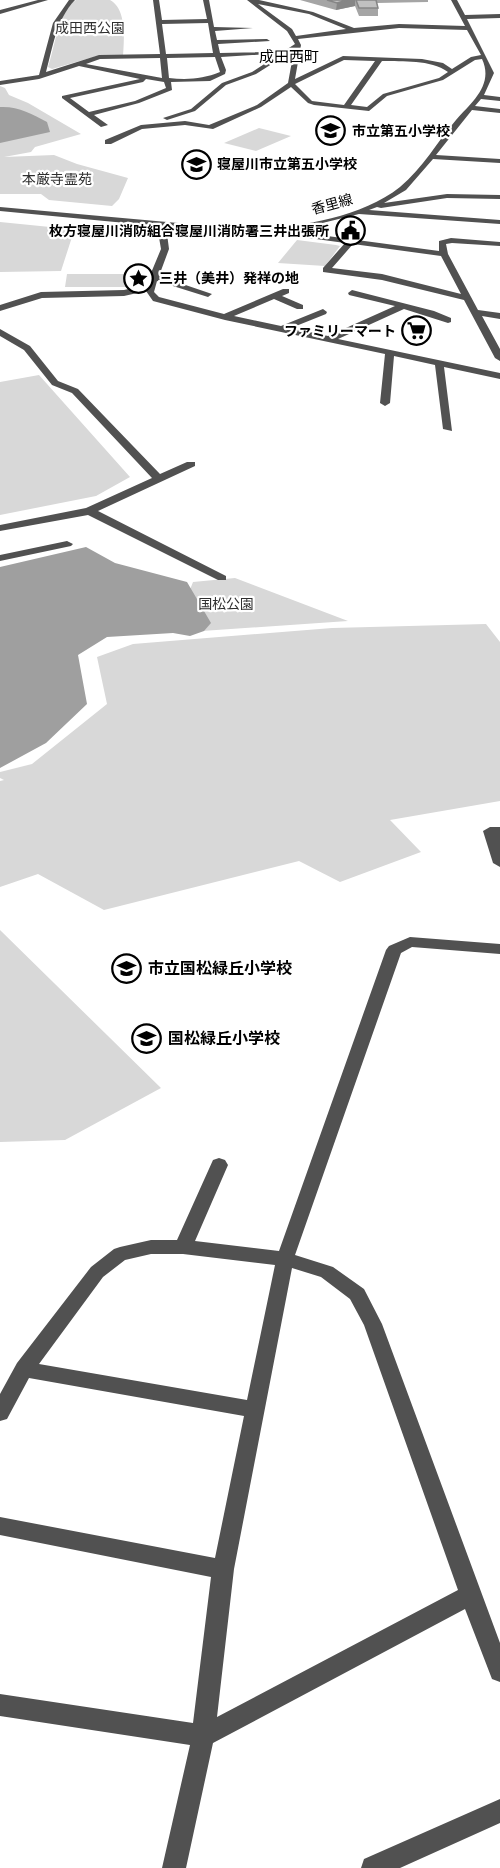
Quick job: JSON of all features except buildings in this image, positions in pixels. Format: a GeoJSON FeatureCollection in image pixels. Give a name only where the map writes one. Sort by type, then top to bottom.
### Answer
{"type":"FeatureCollection","features":[{"type":"Feature","properties":{"kind":"street"},"geometry":{"type":"LineString","coordinates":[[0,12],[45,0]]}},
{"type":"Feature","properties":{"kind":"street"},"geometry":{"type":"LineString","coordinates":[[42,75],[57,22],[65,4],[72,0]]}},
{"type":"Feature","properties":{"kind":"street"},"geometry":{"type":"LineString","coordinates":[[88,114],[137,102],[170,89],[166,79],[156,0]]}},
{"type":"Feature","properties":{"kind":"street"},"geometry":{"type":"LineString","coordinates":[[79,64],[150,78],[213,80],[223,73],[206,0]]}},
{"type":"Feature","properties":{"kind":"street"},"geometry":{"type":"LineString","coordinates":[[291,84],[296,42],[290,30],[250,0],[311,13],[353,30]]}},
{"type":"Feature","properties":{"kind":"street"},"geometry":{"type":"LineString","coordinates":[[454,0],[490,67],[500,67]]}},
{"type":"Feature","properties":{"kind":"street"},"geometry":{"type":"LineString","coordinates":[[463,17],[500,16]]}},
{"type":"Feature","properties":{"kind":"street"},"geometry":{"type":"LineString","coordinates":[[159,22],[210,21]]}},
{"type":"Feature","properties":{"kind":"street"},"geometry":{"type":"LineString","coordinates":[[108,142],[141,126],[193,110],[224,84],[254,73],[296,42],[353,30],[399,26],[468,28]]}},
{"type":"Feature","properties":{"kind":"street"},"geometry":{"type":"LineString","coordinates":[[212,29],[250,28]]}},
{"type":"Feature","properties":{"kind":"street"},"geometry":{"type":"LineString","coordinates":[[214,42],[267,41]]}},
{"type":"Feature","properties":{"kind":"street"},"geometry":{"type":"LineString","coordinates":[[0,83],[42,75],[99,57],[266,54]]}},
{"type":"Feature","properties":{"kind":"street"},"geometry":{"type":"LineString","coordinates":[[462,58],[484,57]]}},
{"type":"Feature","properties":{"kind":"street"},"geometry":{"type":"LineString","coordinates":[[141,126],[184,123],[210,127],[259,106],[291,84],[343,58],[413,60],[441,64],[451,70]]}},
{"type":"Feature","properties":{"kind":"street"},"geometry":{"type":"LineString","coordinates":[[346,107],[381,58]]}},
{"type":"Feature","properties":{"kind":"street"},"geometry":{"type":"LineString","coordinates":[[413,60],[451,58]]}},
{"type":"Feature","properties":{"kind":"street"},"geometry":{"type":"LineString","coordinates":[[291,84],[310,102],[369,109],[385,95],[441,78],[472,58]]}},
{"type":"Feature","properties":{"kind":"street","name":"香里線"},"geometry":{"type":"LineString","coordinates":[[0,209],[220,229],[273,231],[354,212],[389,199],[402,189],[478,97],[490,86],[490,67]]}},
{"type":"Feature","properties":{"kind":"street"},"geometry":{"type":"LineString","coordinates":[[104,125],[64,97],[150,78]]}},
{"type":"Feature","properties":{"kind":"street"},"geometry":{"type":"LineString","coordinates":[[478,97],[500,99]]}},
{"type":"Feature","properties":{"kind":"street"},"geometry":{"type":"LineString","coordinates":[[470,108],[500,111]]}},
{"type":"Feature","properties":{"kind":"street"},"geometry":{"type":"LineString","coordinates":[[430,157],[500,161]]}},
{"type":"Feature","properties":{"kind":"street"},"geometry":{"type":"LineString","coordinates":[[367,208],[447,196],[500,196]]}},
{"type":"Feature","properties":{"kind":"street"},"geometry":{"type":"LineString","coordinates":[[476,214],[481,196]]}},
{"type":"Feature","properties":{"kind":"street"},"geometry":{"type":"LineString","coordinates":[[354,212],[476,214],[500,222]]}},
{"type":"Feature","properties":{"kind":"street"},"geometry":{"type":"LineString","coordinates":[[161,222],[165,249],[150,287],[150,293],[156,299],[225,317],[500,376]]}},
{"type":"Feature","properties":{"kind":"street"},"geometry":{"type":"LineString","coordinates":[[273,231],[444,254]]}},
{"type":"Feature","properties":{"kind":"street"},"geometry":{"type":"LineString","coordinates":[[500,244],[451,240],[442,243],[444,254],[500,358]]}},
{"type":"Feature","properties":{"kind":"street"},"geometry":{"type":"LineString","coordinates":[[351,241],[326,270],[382,277],[467,298]]}},
{"type":"Feature","properties":{"kind":"street"},"geometry":{"type":"LineString","coordinates":[[154,277],[208,294]]}},
{"type":"Feature","properties":{"kind":"street"},"geometry":{"type":"LineString","coordinates":[[0,308],[41,295],[124,293],[150,287]]}},
{"type":"Feature","properties":{"kind":"street"},"geometry":{"type":"LineString","coordinates":[[225,317],[286,291]]}},
{"type":"Feature","properties":{"kind":"street"},"geometry":{"type":"LineString","coordinates":[[351,293],[448,320]]}},
{"type":"Feature","properties":{"kind":"street"},"geometry":{"type":"LineString","coordinates":[[274,296],[300,307]]}},
{"type":"Feature","properties":{"kind":"street"},"geometry":{"type":"LineString","coordinates":[[330,339],[403,306]]}},
{"type":"Feature","properties":{"kind":"street"},"geometry":{"type":"LineString","coordinates":[[282,329],[323,312]]}},
{"type":"Feature","properties":{"kind":"street"},"geometry":{"type":"LineString","coordinates":[[476,312],[500,316]]}},
{"type":"Feature","properties":{"kind":"street"},"geometry":{"type":"LineString","coordinates":[[0,332],[27,348],[55,383],[75,391],[159,479]]}},
{"type":"Feature","properties":{"kind":"street"},"geometry":{"type":"LineString","coordinates":[[385,403],[390,353]]}},
{"type":"Feature","properties":{"kind":"street"},"geometry":{"type":"LineString","coordinates":[[439,363],[448,429]]}},
{"type":"Feature","properties":{"kind":"street"},"geometry":{"type":"LineString","coordinates":[[0,528],[89,511],[191,464]]}},
{"type":"Feature","properties":{"kind":"street"},"geometry":{"type":"LineString","coordinates":[[89,511],[222,578]]}},
{"type":"Feature","properties":{"kind":"street"},"geometry":{"type":"LineString","coordinates":[[0,558],[67,544]]}},
{"type":"Feature","properties":{"kind":"street"},"geometry":{"type":"LineString","coordinates":[[500,831],[490,831],[500,863]]}},
{"type":"Feature","properties":{"kind":"street"},"geometry":{"type":"LineString","coordinates":[[174,1868],[203,1736],[223,1569],[285,1259],[394,950],[410,942],[500,949]]}},
{"type":"Feature","properties":{"kind":"street"},"geometry":{"type":"LineString","coordinates":[[183,1247],[219,1165]]}},
{"type":"Feature","properties":{"kind":"street"},"geometry":{"type":"LineString","coordinates":[[0,1413],[24,1369],[97,1272],[120,1254],[151,1247],[183,1247],[285,1259],[327,1272],[357,1294],[373,1324],[500,1671]]}},
{"type":"Feature","properties":{"kind":"street"},"geometry":{"type":"LineString","coordinates":[[24,1369],[256,1410]]}},
{"type":"Feature","properties":{"kind":"street"},"geometry":{"type":"LineString","coordinates":[[0,1526],[223,1569]]}},
{"type":"Feature","properties":{"kind":"street"},"geometry":{"type":"LineString","coordinates":[[0,1705],[203,1736],[470,1594]]}},
{"type":"Feature","properties":{"kind":"street"},"geometry":{"type":"LineString","coordinates":[[373,1868],[500,1810]]}},
{"type":"Feature","properties":{"kind":"green space","name":"成田西公園"},"geometry":{"type":"Polygon","coordinates":[[[76,0],[110,0],[115,4],[122,17],[123,56],[97,56],[52,69],[48,67],[61,21],[76,0]]]}},
{"type":"Feature","properties":{"kind":"green space","name":"本厳寺霊苑"},"geometry":{"type":"Polygon","coordinates":[[[0,86],[5,88],[9,95],[28,103],[81,134],[35,147],[31,152],[4,157],[54,155],[128,178],[119,199],[112,206],[49,200],[41,194],[0,194],[0,86]]]}},
{"type":"Feature","properties":{"kind":"green space"},"geometry":{"type":"Polygon","coordinates":[[[259,128],[291,136],[256,151],[224,143],[259,128]]]}},
{"type":"Feature","properties":{"kind":"green space"},"geometry":{"type":"Polygon","coordinates":[[[0,222],[70,229],[72,237],[61,271],[0,272],[0,222]]]}},
{"type":"Feature","properties":{"kind":"green space"},"geometry":{"type":"Polygon","coordinates":[[[297,240],[340,246],[325,266],[278,263],[297,240]]]}},
{"type":"Feature","properties":{"kind":"green space"},"geometry":{"type":"Polygon","coordinates":[[[67,274],[143,274],[136,287],[65,287],[67,274]]]}},
{"type":"Feature","properties":{"kind":"green space"},"geometry":{"type":"Polygon","coordinates":[[[39,375],[130,477],[96,496],[0,515],[0,382],[39,375]]]}},
{"type":"Feature","properties":{"kind":"green space","name":"国松公園"},"geometry":{"type":"Polygon","coordinates":[[[235,578],[348,621],[173,633],[193,582],[235,578]]]}},
{"type":"Feature","properties":{"kind":"green space"},"geometry":{"type":"Polygon","coordinates":[[[486,624],[500,642],[500,801],[390,820],[421,852],[340,882],[299,861],[104,910],[38,874],[0,887],[0,781],[4,780],[0,778],[0,772],[32,764],[107,704],[97,657],[133,644],[332,628],[486,624]]]}},
{"type":"Feature","properties":{"kind":"green space"},"geometry":{"type":"Polygon","coordinates":[[[0,930],[161,1088],[65,1140],[0,1142],[0,930]]]}},
{"type":"Feature","properties":{"kind":"shaded area"},"geometry":{"type":"Polygon","coordinates":[[[0,107],[19,109],[36,116],[47,122],[50,132],[0,143],[0,107]]]}},
{"type":"Feature","properties":{"kind":"shaded area"},"geometry":{"type":"Polygon","coordinates":[[[86,547],[115,563],[187,582],[211,623],[204,631],[190,636],[173,633],[107,637],[78,655],[87,704],[46,743],[0,768],[0,567],[86,547]]]}},
{"type":"Feature","properties":{"kind":"place","name":"市立第五小学校"},"geometry":{"type":"Point","coordinates":[331,131]}},
{"type":"Feature","properties":{"kind":"place","name":"寝屋川市立第五小学校"},"geometry":{"type":"Point","coordinates":[196,164]}},
{"type":"Feature","properties":{"kind":"place","name":"枚方寝屋川消防組合寝屋川消防署三井出張所"},"geometry":{"type":"Point","coordinates":[350,231]}},
{"type":"Feature","properties":{"kind":"place","name":"三井（美井）発祥の地"},"geometry":{"type":"Point","coordinates":[138,278]}},
{"type":"Feature","properties":{"kind":"place","name":"ファミリーマート"},"geometry":{"type":"Point","coordinates":[417,331]}},
{"type":"Feature","properties":{"kind":"place","name":"市立国松緑丘小学校"},"geometry":{"type":"Point","coordinates":[127,968]}},
{"type":"Feature","properties":{"kind":"place","name":"国松緑丘小学校"},"geometry":{"type":"Point","coordinates":[147,1038]}},
{"type":"Feature","properties":{"kind":"district","name":"成田西町"},"geometry":{"type":"Point","coordinates":[289,57]}}]}
